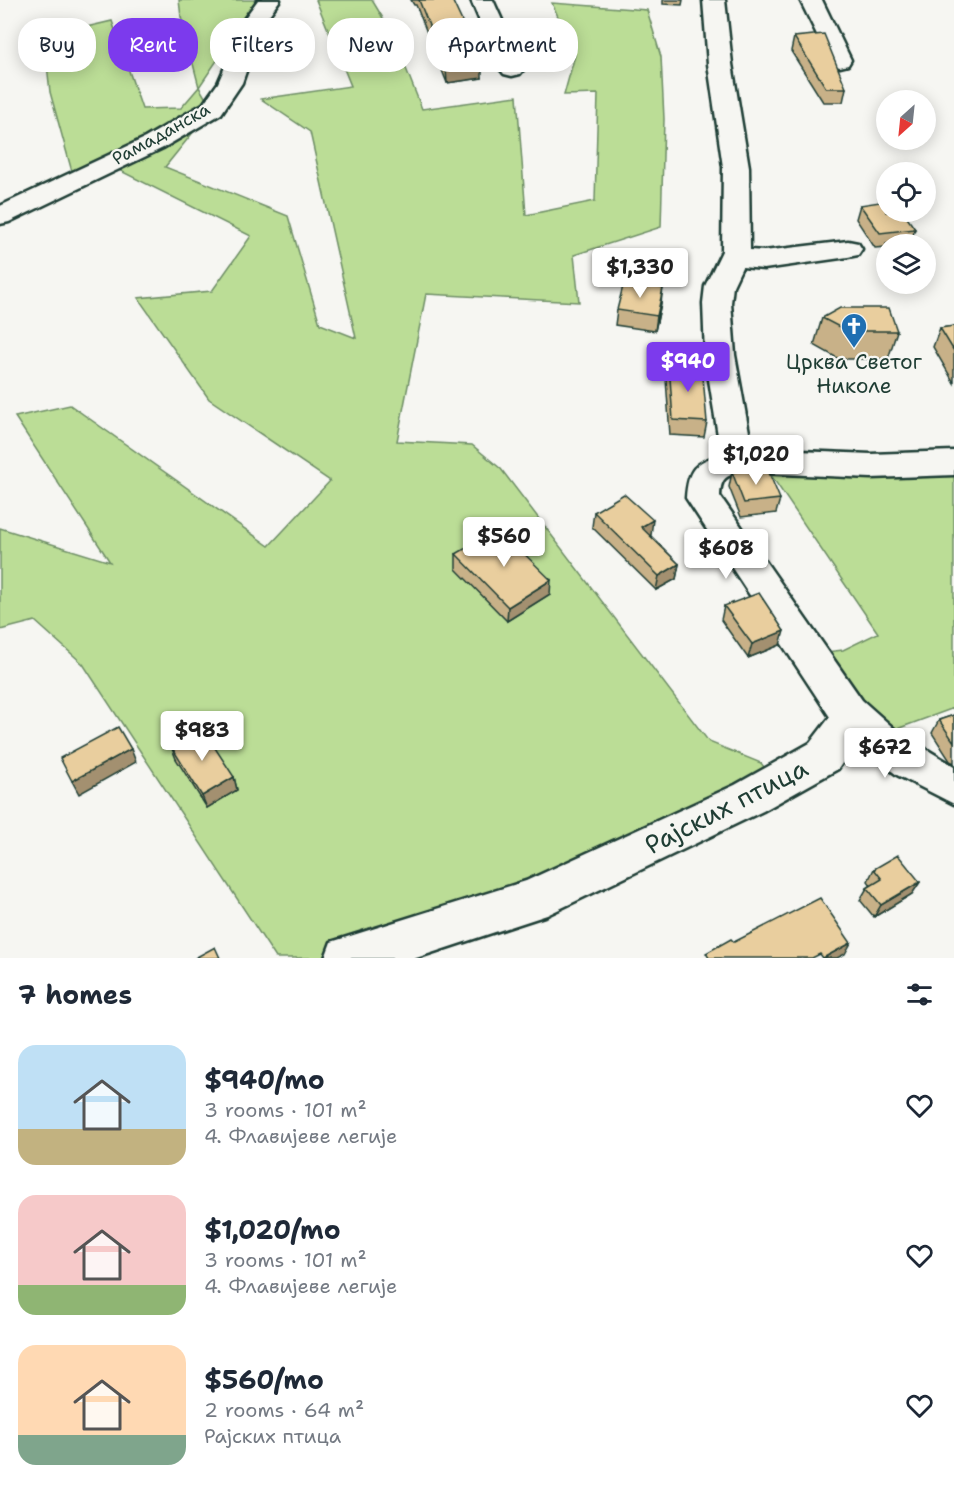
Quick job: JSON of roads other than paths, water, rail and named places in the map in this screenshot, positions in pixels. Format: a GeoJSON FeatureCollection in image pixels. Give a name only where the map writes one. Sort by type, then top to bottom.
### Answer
{"type":"FeatureCollection","features":[{"type":"Feature","properties":{"kind":"street","name":"Рамаданска"},"geometry":{"type":"LineString","coordinates":[[0,216],[154,143],[212,110],[230,83],[239,60],[244,34],[269,0]]}},
{"type":"Feature","properties":{"kind":"street"},"geometry":{"type":"LineString","coordinates":[[482,0],[490,18]]}},
{"type":"Feature","properties":{"kind":"street"},"geometry":{"type":"LineString","coordinates":[[714,0],[720,64],[727,95],[736,166],[737,243],[734,257],[724,271],[717,303],[720,355],[738,460]]}},
{"type":"Feature","properties":{"kind":"street"},"geometry":{"type":"LineString","coordinates":[[811,0],[840,60]]}},
{"type":"Feature","properties":{"kind":"street"},"geometry":{"type":"LineString","coordinates":[[734,257],[764,260],[848,249]]}},
{"type":"Feature","properties":{"kind":"street"},"geometry":{"type":"LineString","coordinates":[[954,463],[871,466],[738,460],[712,469],[704,481],[703,498],[853,717],[875,737],[932,776],[954,786]]}},
{"type":"Feature","properties":{"kind":"street","name":"Рајских птица"},"geometry":{"type":"LineString","coordinates":[[347,958],[532,900],[749,798],[824,756],[853,717]]}},
{"type":"Feature","properties":{"kind":"place","name":"Црква Светог Николе"},"geometry":{"type":"Point","coordinates":[854,349]}}]}
